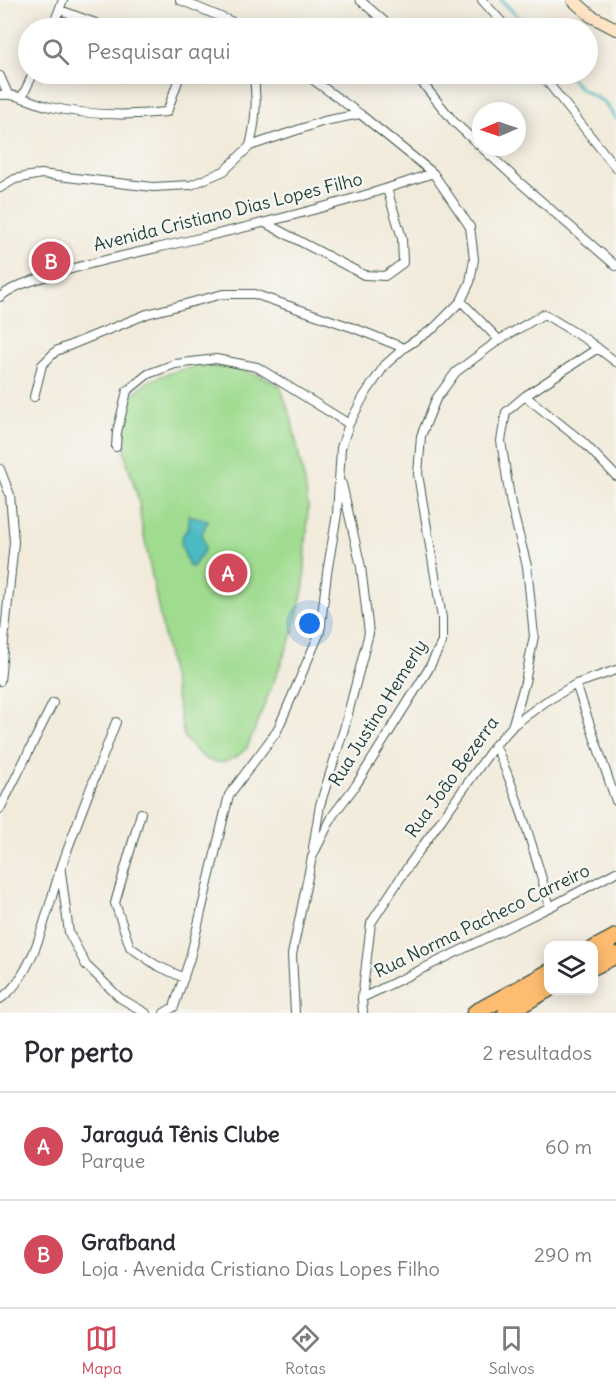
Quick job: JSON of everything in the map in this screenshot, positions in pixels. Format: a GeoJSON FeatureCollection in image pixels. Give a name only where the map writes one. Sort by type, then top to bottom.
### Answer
{"type":"FeatureCollection","features":[{"type":"Feature","properties":{"kind":"highway"},"geometry":{"type":"LineString","coordinates":[[598,947],[616,937]]}},
{"type":"Feature","properties":{"kind":"highway"},"geometry":{"type":"LineString","coordinates":[[598,964],[616,955]]}},
{"type":"Feature","properties":{"kind":"highway"},"geometry":{"type":"LineString","coordinates":[[475,1013],[544,976]]}},
{"type":"Feature","properties":{"kind":"highway"},"geometry":{"type":"LineString","coordinates":[[506,1013],[544,992]]}},
{"type":"Feature","properties":{"kind":"street"},"geometry":{"type":"LineString","coordinates":[[56,18],[63,0]]}},
{"type":"Feature","properties":{"kind":"street"},"geometry":{"type":"LineString","coordinates":[[180,0],[223,18]]}},
{"type":"Feature","properties":{"kind":"street"},"geometry":{"type":"LineString","coordinates":[[197,0],[204,10]]}},
{"type":"Feature","properties":{"kind":"street"},"geometry":{"type":"LineString","coordinates":[[360,0],[381,18]]}},
{"type":"Feature","properties":{"kind":"street"},"geometry":{"type":"LineString","coordinates":[[482,0],[498,18]]}},
{"type":"Feature","properties":{"kind":"street"},"geometry":{"type":"LineString","coordinates":[[573,0],[595,18]]}},
{"type":"Feature","properties":{"kind":"street"},"geometry":{"type":"LineString","coordinates":[[60,10],[81,18]]}},
{"type":"Feature","properties":{"kind":"street"},"geometry":{"type":"LineString","coordinates":[[598,20],[616,29]]}},
{"type":"Feature","properties":{"kind":"street"},"geometry":{"type":"LineString","coordinates":[[0,76],[4,95],[90,113],[129,116],[166,112],[177,84]]}},
{"type":"Feature","properties":{"kind":"street"},"geometry":{"type":"LineString","coordinates":[[22,97],[28,84]]}},
{"type":"Feature","properties":{"kind":"street"},"geometry":{"type":"LineString","coordinates":[[250,146],[256,121],[255,84]]}},
{"type":"Feature","properties":{"kind":"street"},"geometry":{"type":"LineString","coordinates":[[164,1013],[174,1007],[190,958],[229,795],[277,731],[320,632],[340,477],[341,448],[349,424],[380,373],[404,348],[434,328],[461,301],[470,282],[474,259],[470,227],[433,173],[319,84]]}},
{"type":"Feature","properties":{"kind":"street"},"geometry":{"type":"LineString","coordinates":[[423,84],[454,122],[616,266]]}},
{"type":"Feature","properties":{"kind":"street"},"geometry":{"type":"LineString","coordinates":[[549,84],[616,168]]}},
{"type":"Feature","properties":{"kind":"street"},"geometry":{"type":"LineString","coordinates":[[0,188],[15,179],[41,174],[153,187],[191,185],[224,171],[250,146],[324,121],[360,114]]}},
{"type":"Feature","properties":{"kind":"street","name":"Avenida Cristiano Dias Lopes Filho"},"geometry":{"type":"LineString","coordinates":[[0,297],[24,283],[80,266],[265,223],[387,189],[433,173]]}},
{"type":"Feature","properties":{"kind":"street"},"geometry":{"type":"LineString","coordinates":[[265,223],[364,275],[385,276],[403,263],[402,238],[387,189]]}},
{"type":"Feature","properties":{"kind":"street"},"geometry":{"type":"LineString","coordinates":[[34,397],[42,365],[56,351],[147,314],[223,294],[254,294],[354,328],[404,348]]}},
{"type":"Feature","properties":{"kind":"street"},"geometry":{"type":"LineString","coordinates":[[461,301],[499,340]]}},
{"type":"Feature","properties":{"kind":"street","name":"Rua Justino Hemerly"},"geometry":{"type":"LineString","coordinates":[[295,1013],[292,955],[312,857],[333,814],[356,785],[386,738],[428,670],[442,642],[442,618],[418,474],[421,436],[436,399],[456,372],[499,340],[544,314],[616,362]]}},
{"type":"Feature","properties":{"kind":"street","name":"Rua João Bezerra"},"geometry":{"type":"LineString","coordinates":[[363,1013],[362,998],[371,923],[409,865],[495,746],[512,727],[525,682],[534,636],[527,566],[512,504],[501,441],[506,412],[525,396],[598,348]]}},
{"type":"Feature","properties":{"kind":"street"},"geometry":{"type":"LineString","coordinates":[[116,447],[117,432],[127,391],[148,374],[175,364],[216,359],[256,367],[349,424]]}},
{"type":"Feature","properties":{"kind":"street"},"geometry":{"type":"LineString","coordinates":[[525,396],[584,443],[616,477]]}},
{"type":"Feature","properties":{"kind":"street"},"geometry":{"type":"LineString","coordinates":[[0,469],[10,495],[14,542],[0,681]]}},
{"type":"Feature","properties":{"kind":"street"},"geometry":{"type":"LineString","coordinates":[[312,857],[320,805],[344,729],[369,633],[361,567],[340,477]]}},
{"type":"Feature","properties":{"kind":"street"},"geometry":{"type":"LineString","coordinates":[[512,727],[545,702],[576,684],[616,669]]}},
{"type":"Feature","properties":{"kind":"street"},"geometry":{"type":"LineString","coordinates":[[576,684],[616,801]]}},
{"type":"Feature","properties":{"kind":"street"},"geometry":{"type":"LineString","coordinates":[[0,809],[53,704]]}},
{"type":"Feature","properties":{"kind":"street"},"geometry":{"type":"LineString","coordinates":[[0,999],[16,984],[24,971],[45,922],[60,869],[116,722]]}},
{"type":"Feature","properties":{"kind":"street"},"geometry":{"type":"LineString","coordinates":[[495,746],[512,783],[527,825],[550,907]]}},
{"type":"Feature","properties":{"kind":"street"},"geometry":{"type":"LineString","coordinates":[[141,813],[115,903],[130,947],[156,965],[184,978]]}},
{"type":"Feature","properties":{"kind":"street"},"geometry":{"type":"LineString","coordinates":[[60,869],[69,933],[86,965],[120,998],[146,1013]]}},
{"type":"Feature","properties":{"kind":"street","name":"Rua Norma Pacheco Carreiro"},"geometry":{"type":"LineString","coordinates":[[362,998],[550,907],[616,872]]}},
{"type":"Feature","properties":{"kind":"green space"},"geometry":{"type":"Polygon","coordinates":[[[197,366],[240,370],[260,376],[280,386],[291,417],[308,506],[304,586],[293,633],[247,748],[238,756],[221,762],[213,762],[205,758],[184,737],[139,501],[127,462],[124,436],[127,409],[139,388],[163,375],[197,366]]]}},
{"type":"Feature","properties":{"kind":"water"},"geometry":{"type":"Polygon","coordinates":[[[188,515],[208,520],[202,534],[204,551],[193,567],[189,566],[181,544],[182,537],[189,526],[188,515]]]}},
{"type":"Feature","properties":{"kind":"waterway"},"geometry":{"type":"LineString","coordinates":[[501,0],[520,18]]}},
{"type":"Feature","properties":{"kind":"waterway"},"geometry":{"type":"LineString","coordinates":[[576,84],[604,102],[616,119]]}},
{"type":"Feature","properties":{"kind":"place","name":"Grafband"},"geometry":{"type":"Point","coordinates":[51,261]}},
{"type":"Feature","properties":{"kind":"place","name":"Jaraguá Tênis Clube"},"geometry":{"type":"Point","coordinates":[228,573]}}]}
